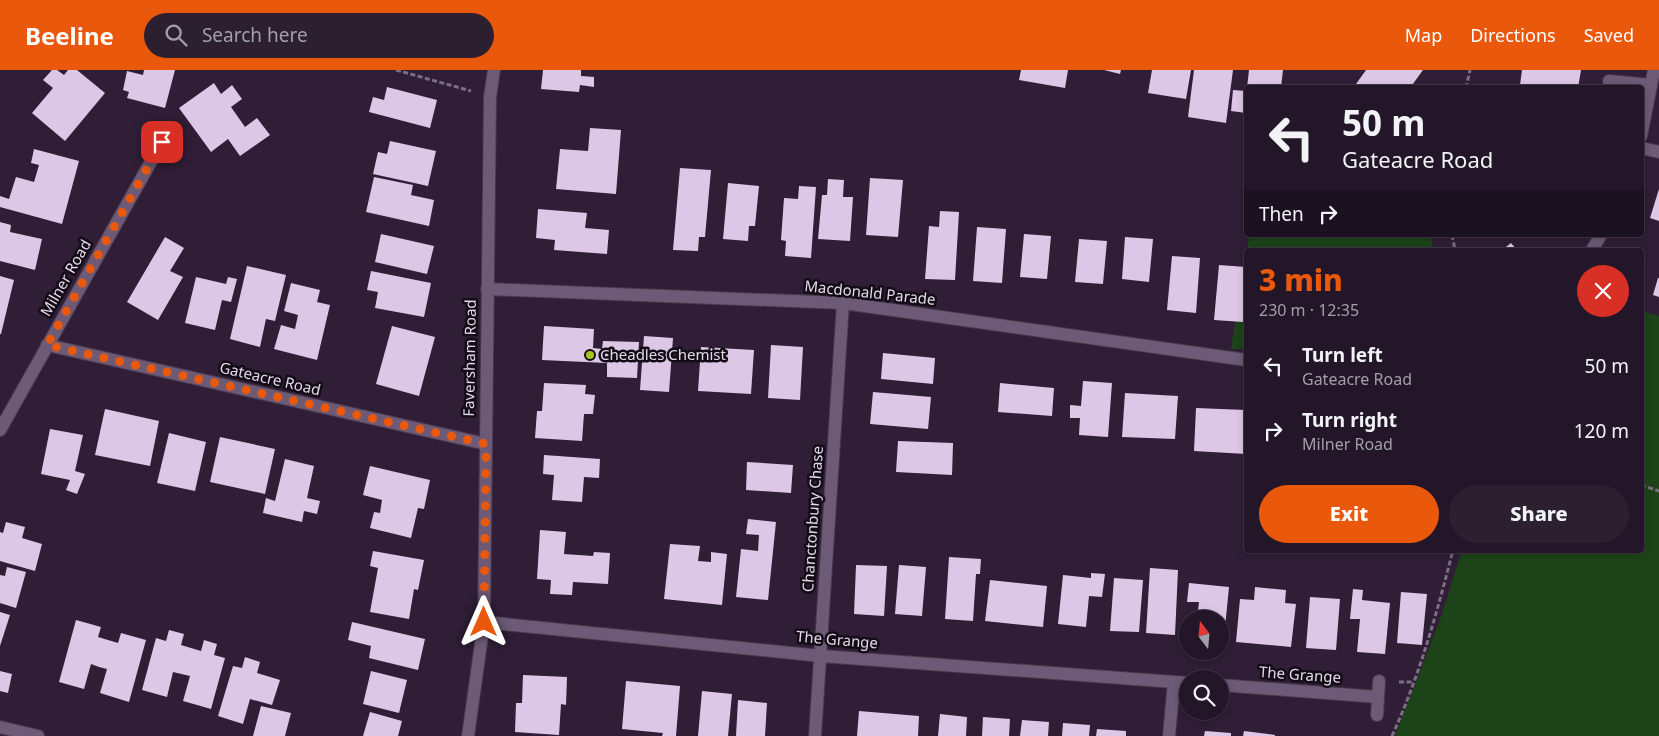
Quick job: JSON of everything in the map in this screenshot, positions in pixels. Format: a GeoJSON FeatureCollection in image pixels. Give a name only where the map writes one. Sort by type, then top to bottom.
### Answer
{"type":"FeatureCollection","features":[{"type":"Feature","properties":{"kind":"street","name":"Faversham Road"},"geometry":{"type":"LineString","coordinates":[[468,736],[484,622],[490,97],[494,70]]}},
{"type":"Feature","properties":{"kind":"street"},"geometry":{"type":"LineString","coordinates":[[1644,121],[1654,70]]}},
{"type":"Feature","properties":{"kind":"street"},"geometry":{"type":"LineString","coordinates":[[1609,81],[1643,85]]}},
{"type":"Feature","properties":{"kind":"street"},"geometry":{"type":"LineString","coordinates":[[1644,85],[1651,86]]}},
{"type":"Feature","properties":{"kind":"street","name":"Milner Road"},"geometry":{"type":"LineString","coordinates":[[0,430],[162,142]]}},
{"type":"Feature","properties":{"kind":"street"},"geometry":{"type":"LineString","coordinates":[[1644,149],[1659,152]]}},
{"type":"Feature","properties":{"kind":"street"},"geometry":{"type":"LineString","coordinates":[[1593,248],[1600,237]]}},
{"type":"Feature","properties":{"kind":"street","name":"Macdonald Parade"},"geometry":{"type":"LineString","coordinates":[[487,289],[844,303],[1244,360]]}},
{"type":"Feature","properties":{"kind":"street","name":"Chanctonbury Chase"},"geometry":{"type":"LineString","coordinates":[[816,736],[844,303]]}},
{"type":"Feature","properties":{"kind":"street","name":"Gateacre Road"},"geometry":{"type":"LineString","coordinates":[[47,345],[486,444]]}},
{"type":"Feature","properties":{"kind":"street","name":"The Grange"},"geometry":{"type":"LineString","coordinates":[[484,622],[821,656],[1179,682]]}},
{"type":"Feature","properties":{"kind":"street"},"geometry":{"type":"LineString","coordinates":[[1377,715],[1379,681]]}},
{"type":"Feature","properties":{"kind":"street"},"geometry":{"type":"LineString","coordinates":[[1169,736],[1174,682]]}},
{"type":"Feature","properties":{"kind":"street","name":"The Grange"},"geometry":{"type":"LineString","coordinates":[[1229,686],[1378,697]]}},
{"type":"Feature","properties":{"kind":"street"},"geometry":{"type":"LineString","coordinates":[[0,727],[38,736]]}},
{"type":"Feature","properties":{"kind":"path"},"geometry":{"type":"LineString","coordinates":[[396,70],[490,97]]}},
{"type":"Feature","properties":{"kind":"path"},"geometry":{"type":"LineString","coordinates":[[1467,85],[1470,70]]}},
{"type":"Feature","properties":{"kind":"path"},"geometry":{"type":"LineString","coordinates":[[1644,487],[1659,491]]}},
{"type":"Feature","properties":{"kind":"path"},"geometry":{"type":"LineString","coordinates":[[1392,736],[1437,611],[1452,553]]}},
{"type":"Feature","properties":{"kind":"green space"},"geometry":{"type":"Polygon","coordinates":[[[1250,237],[1431,237],[1433,248],[1247,248],[1250,237]]]}},
{"type":"Feature","properties":{"kind":"green space"},"geometry":{"type":"Polygon","coordinates":[[[1244,269],[1244,349],[1231,349],[1244,269]]]}},
{"type":"Feature","properties":{"kind":"green space"},"geometry":{"type":"Polygon","coordinates":[[[1644,312],[1659,316],[1659,736],[1395,736],[1441,617],[1461,553],[1644,553],[1644,312]]]}},
{"type":"Feature","properties":{"kind":"building"},"geometry":{"type":"Polygon","coordinates":[[[52,70],[57,70],[64,75],[68,70],[77,70],[105,93],[65,141],[32,113],[53,88],[43,80],[52,70]]]}},
{"type":"Feature","properties":{"kind":"building"},"geometry":{"type":"Polygon","coordinates":[[[144,70],[175,70],[165,108],[127,98],[129,92],[123,90],[127,71],[143,75],[144,70]]]}},
{"type":"Feature","properties":{"kind":"building"},"geometry":{"type":"Polygon","coordinates":[[[543,70],[581,70],[581,76],[594,77],[594,87],[580,85],[579,92],[541,89],[543,70]]]}},
{"type":"Feature","properties":{"kind":"building"},"geometry":{"type":"Polygon","coordinates":[[[1021,70],[1068,70],[1065,88],[1019,80],[1021,70]]]}},
{"type":"Feature","properties":{"kind":"building"},"geometry":{"type":"Polygon","coordinates":[[[1104,70],[1121,70],[1120,74],[1104,70]]]}},
{"type":"Feature","properties":{"kind":"building"},"geometry":{"type":"Polygon","coordinates":[[[1152,70],[1191,70],[1186,99],[1148,93],[1152,70]]]}},
{"type":"Feature","properties":{"kind":"building"},"geometry":{"type":"Polygon","coordinates":[[[1194,70],[1233,70],[1226,123],[1188,117],[1194,70]]]}},
{"type":"Feature","properties":{"kind":"building"},"geometry":{"type":"Polygon","coordinates":[[[1249,70],[1283,70],[1281,85],[1247,85],[1249,70]]]}},
{"type":"Feature","properties":{"kind":"building"},"geometry":{"type":"Polygon","coordinates":[[[1366,70],[1423,70],[1412,85],[1356,84],[1366,70]]]}},
{"type":"Feature","properties":{"kind":"building"},"geometry":{"type":"Polygon","coordinates":[[[1522,70],[1581,70],[1578,85],[1520,85],[1522,70]]]}},
{"type":"Feature","properties":{"kind":"building"},"geometry":{"type":"Polygon","coordinates":[[[214,83],[221,94],[232,85],[242,99],[231,107],[245,127],[257,118],[270,135],[240,156],[228,139],[211,152],[179,108],[214,83]]]}},
{"type":"Feature","properties":{"kind":"building"},"geometry":{"type":"Polygon","coordinates":[[[387,87],[437,100],[430,128],[369,112],[373,97],[384,100],[387,87]]]}},
{"type":"Feature","properties":{"kind":"building"},"geometry":{"type":"Polygon","coordinates":[[[1233,90],[1244,91],[1244,113],[1231,111],[1233,90]]]}},
{"type":"Feature","properties":{"kind":"building"},"geometry":{"type":"Polygon","coordinates":[[[590,128],[621,130],[616,194],[556,189],[560,149],[588,151],[590,128]]]}},
{"type":"Feature","properties":{"kind":"building"},"geometry":{"type":"Polygon","coordinates":[[[390,141],[436,151],[428,186],[373,174],[378,152],[387,154],[390,141]]]}},
{"type":"Feature","properties":{"kind":"building"},"geometry":{"type":"Polygon","coordinates":[[[34,149],[79,161],[62,224],[0,207],[0,196],[9,199],[16,177],[34,182],[39,165],[31,163],[34,149]]]}},
{"type":"Feature","properties":{"kind":"building"},"geometry":{"type":"Polygon","coordinates":[[[680,168],[711,170],[705,237],[699,237],[698,251],[673,250],[680,168]]]}},
{"type":"Feature","properties":{"kind":"building"},"geometry":{"type":"Polygon","coordinates":[[[374,177],[413,185],[411,195],[434,200],[429,226],[366,212],[374,177]]]}},
{"type":"Feature","properties":{"kind":"building"},"geometry":{"type":"Polygon","coordinates":[[[870,178],[903,180],[898,237],[866,235],[870,178]]]}},
{"type":"Feature","properties":{"kind":"building"},"geometry":{"type":"Polygon","coordinates":[[[828,179],[844,180],[843,197],[853,197],[850,241],[818,239],[822,195],[827,195],[828,179]]]}},
{"type":"Feature","properties":{"kind":"building"},"geometry":{"type":"Polygon","coordinates":[[[728,183],[759,186],[755,226],[749,226],[748,241],[723,239],[728,183]]]}},
{"type":"Feature","properties":{"kind":"building"},"geometry":{"type":"Polygon","coordinates":[[[799,186],[816,187],[811,258],[785,256],[786,241],[781,240],[784,198],[798,199],[799,186]]]}},
{"type":"Feature","properties":{"kind":"building"},"geometry":{"type":"Polygon","coordinates":[[[1659,189],[1659,221],[1650,218],[1659,189]]]}},
{"type":"Feature","properties":{"kind":"building"},"geometry":{"type":"Polygon","coordinates":[[[538,209],[587,213],[585,228],[609,230],[607,254],[554,250],[555,240],[536,238],[538,209]]]}},
{"type":"Feature","properties":{"kind":"building"},"geometry":{"type":"Polygon","coordinates":[[[940,211],[959,212],[955,280],[925,279],[929,226],[939,227],[940,211]]]}},
{"type":"Feature","properties":{"kind":"building"},"geometry":{"type":"Polygon","coordinates":[[[0,222],[11,225],[10,232],[42,239],[35,270],[0,261],[0,222]]]}},
{"type":"Feature","properties":{"kind":"building"},"geometry":{"type":"Polygon","coordinates":[[[977,227],[1006,229],[1002,283],[973,281],[977,227]]]}},
{"type":"Feature","properties":{"kind":"building"},"geometry":{"type":"Polygon","coordinates":[[[381,234],[434,246],[427,274],[375,262],[381,234]]]}},
{"type":"Feature","properties":{"kind":"building"},"geometry":{"type":"Polygon","coordinates":[[[1024,234],[1051,236],[1047,279],[1020,277],[1024,234]]]}},
{"type":"Feature","properties":{"kind":"building"},"geometry":{"type":"Polygon","coordinates":[[[165,237],[184,248],[170,271],[183,277],[158,320],[127,302],[165,237]]]}},
{"type":"Feature","properties":{"kind":"building"},"geometry":{"type":"Polygon","coordinates":[[[1125,237],[1153,239],[1149,282],[1122,279],[1125,237]]]}},
{"type":"Feature","properties":{"kind":"building"},"geometry":{"type":"Polygon","coordinates":[[[1079,239],[1107,241],[1103,284],[1075,282],[1079,239]]]}},
{"type":"Feature","properties":{"kind":"building"},"geometry":{"type":"Polygon","coordinates":[[[1511,243],[1515,248],[1505,248],[1511,243]]]}},
{"type":"Feature","properties":{"kind":"building"},"geometry":{"type":"Polygon","coordinates":[[[1172,256],[1200,258],[1196,313],[1167,310],[1172,256]]]}},
{"type":"Feature","properties":{"kind":"building"},"geometry":{"type":"Polygon","coordinates":[[[1219,265],[1244,267],[1243,322],[1214,320],[1219,265]]]}},
{"type":"Feature","properties":{"kind":"building"},"geometry":{"type":"Polygon","coordinates":[[[247,266],[286,275],[275,321],[266,319],[260,347],[230,339],[247,266]]]}},
{"type":"Feature","properties":{"kind":"building"},"geometry":{"type":"Polygon","coordinates":[[[371,271],[431,283],[424,317],[375,308],[378,292],[367,290],[371,271]]]}},
{"type":"Feature","properties":{"kind":"building"},"geometry":{"type":"Polygon","coordinates":[[[0,276],[14,280],[1,334],[0,334],[0,276]]]}},
{"type":"Feature","properties":{"kind":"building"},"geometry":{"type":"Polygon","coordinates":[[[196,277],[226,284],[228,277],[237,279],[231,302],[222,300],[215,330],[185,323],[196,277]]]}},
{"type":"Feature","properties":{"kind":"building"},"geometry":{"type":"Polygon","coordinates":[[[1659,278],[1659,297],[1653,295],[1659,278]]]}},
{"type":"Feature","properties":{"kind":"building"},"geometry":{"type":"Polygon","coordinates":[[[291,283],[320,290],[317,302],[330,305],[317,360],[274,349],[281,325],[295,329],[298,315],[284,311],[291,283]]]}},
{"type":"Feature","properties":{"kind":"building"},"geometry":{"type":"Polygon","coordinates":[[[392,326],[435,337],[419,396],[376,384],[392,326]]]}},
{"type":"Feature","properties":{"kind":"building","name":"Cheadles Chemist"},"geometry":{"type":"Polygon","coordinates":[[[544,326],[594,329],[593,348],[602,349],[603,341],[639,342],[637,378],[607,377],[607,363],[542,360],[544,326]]]}},
{"type":"Feature","properties":{"kind":"building"},"geometry":{"type":"Polygon","coordinates":[[[644,336],[673,338],[669,392],[640,390],[644,336]]]}},
{"type":"Feature","properties":{"kind":"building"},"geometry":{"type":"Polygon","coordinates":[[[771,345],[803,347],[800,400],[768,398],[771,345]]]}},
{"type":"Feature","properties":{"kind":"building"},"geometry":{"type":"Polygon","coordinates":[[[701,347],[754,350],[751,394],[698,391],[701,347]]]}},
{"type":"Feature","properties":{"kind":"building"},"geometry":{"type":"Polygon","coordinates":[[[883,353],[935,358],[933,384],[881,379],[883,353]]]}},
{"type":"Feature","properties":{"kind":"building"},"geometry":{"type":"Polygon","coordinates":[[[1083,381],[1112,383],[1108,437],[1079,435],[1080,418],[1070,418],[1070,405],[1081,406],[1083,381]]]}},
{"type":"Feature","properties":{"kind":"building"},"geometry":{"type":"Polygon","coordinates":[[[544,383],[586,385],[585,394],[595,395],[593,414],[584,414],[582,441],[535,438],[537,411],[542,411],[544,383]]]}},
{"type":"Feature","properties":{"kind":"building"},"geometry":{"type":"Polygon","coordinates":[[[1000,383],[1054,388],[1052,416],[998,412],[1000,383]]]}},
{"type":"Feature","properties":{"kind":"building"},"geometry":{"type":"Polygon","coordinates":[[[873,392],[931,397],[928,429],[870,424],[873,392]]]}},
{"type":"Feature","properties":{"kind":"building"},"geometry":{"type":"Polygon","coordinates":[[[1125,393],[1178,396],[1175,439],[1122,437],[1125,393]]]}},
{"type":"Feature","properties":{"kind":"building"},"geometry":{"type":"Polygon","coordinates":[[[1196,408],[1244,410],[1244,454],[1194,451],[1196,408]]]}},
{"type":"Feature","properties":{"kind":"building"},"geometry":{"type":"Polygon","coordinates":[[[105,409],[159,421],[150,466],[95,455],[105,409]]]}},
{"type":"Feature","properties":{"kind":"building"},"geometry":{"type":"Polygon","coordinates":[[[50,429],[83,435],[75,471],[85,474],[77,494],[66,490],[70,480],[41,474],[50,429]]]}},
{"type":"Feature","properties":{"kind":"building"},"geometry":{"type":"Polygon","coordinates":[[[169,433],[206,442],[195,491],[157,483],[169,433]]]}},
{"type":"Feature","properties":{"kind":"building"},"geometry":{"type":"Polygon","coordinates":[[[220,437],[275,449],[265,494],[210,482],[220,437]]]}},
{"type":"Feature","properties":{"kind":"building"},"geometry":{"type":"Polygon","coordinates":[[[898,441],[953,443],[952,475],[896,472],[898,441]]]}},
{"type":"Feature","properties":{"kind":"building"},"geometry":{"type":"Polygon","coordinates":[[[544,455],[600,459],[599,478],[584,477],[582,502],[552,500],[554,475],[543,474],[544,455]]]}},
{"type":"Feature","properties":{"kind":"building"},"geometry":{"type":"Polygon","coordinates":[[[285,459],[314,466],[307,498],[320,501],[317,514],[304,511],[302,522],[263,513],[266,498],[275,501],[285,459]]]}},
{"type":"Feature","properties":{"kind":"building"},"geometry":{"type":"Polygon","coordinates":[[[747,462],[793,465],[791,493],[746,490],[747,462]]]}},
{"type":"Feature","properties":{"kind":"building"},"geometry":{"type":"Polygon","coordinates":[[[370,466],[430,480],[424,509],[418,508],[411,538],[370,528],[374,512],[380,513],[382,500],[363,495],[370,466]]]}},
{"type":"Feature","properties":{"kind":"building"},"geometry":{"type":"Polygon","coordinates":[[[748,519],[776,522],[768,600],[736,597],[741,549],[758,551],[759,535],[746,534],[748,519]]]}},
{"type":"Feature","properties":{"kind":"building"},"geometry":{"type":"Polygon","coordinates":[[[6,522],[25,527],[22,538],[42,544],[35,571],[0,561],[0,532],[3,533],[6,522]]]}},
{"type":"Feature","properties":{"kind":"building"},"geometry":{"type":"Polygon","coordinates":[[[540,530],[566,532],[564,554],[593,556],[594,552],[610,553],[608,584],[573,582],[572,595],[550,594],[551,580],[537,579],[540,530]]]}},
{"type":"Feature","properties":{"kind":"building"},"geometry":{"type":"Polygon","coordinates":[[[670,544],[700,546],[698,561],[711,562],[711,552],[727,554],[722,605],[664,599],[670,544]]]}},
{"type":"Feature","properties":{"kind":"building"},"geometry":{"type":"Polygon","coordinates":[[[373,551],[424,560],[418,590],[414,589],[409,619],[370,612],[378,568],[370,566],[373,551]]]}},
{"type":"Feature","properties":{"kind":"building"},"geometry":{"type":"Polygon","coordinates":[[[949,557],[981,559],[980,574],[976,574],[973,621],[945,619],[949,557]]]}},
{"type":"Feature","properties":{"kind":"building"},"geometry":{"type":"Polygon","coordinates":[[[856,565],[887,566],[884,616],[854,614],[856,565]]]}},
{"type":"Feature","properties":{"kind":"building"},"geometry":{"type":"Polygon","coordinates":[[[899,565],[926,567],[922,616],[895,614],[899,565]]]}},
{"type":"Feature","properties":{"kind":"building"},"geometry":{"type":"Polygon","coordinates":[[[7,567],[26,572],[16,608],[0,603],[0,575],[5,576],[7,567]]]}},
{"type":"Feature","properties":{"kind":"building"},"geometry":{"type":"Polygon","coordinates":[[[1150,568],[1178,570],[1175,635],[1146,633],[1150,568]]]}},
{"type":"Feature","properties":{"kind":"building"},"geometry":{"type":"Polygon","coordinates":[[[1091,573],[1105,574],[1102,597],[1089,596],[1086,627],[1058,624],[1063,575],[1091,578],[1091,573]]]}},
{"type":"Feature","properties":{"kind":"building"},"geometry":{"type":"Polygon","coordinates":[[[1114,578],[1143,580],[1139,632],[1110,631],[1114,578]]]}},
{"type":"Feature","properties":{"kind":"building"},"geometry":{"type":"Polygon","coordinates":[[[990,580],[1047,586],[1043,627],[985,621],[990,580]]]}},
{"type":"Feature","properties":{"kind":"building"},"geometry":{"type":"Polygon","coordinates":[[[1189,583],[1229,587],[1227,610],[1198,610],[1199,602],[1187,602],[1189,583]]]}},
{"type":"Feature","properties":{"kind":"building"},"geometry":{"type":"Polygon","coordinates":[[[1255,587],[1286,590],[1285,603],[1296,604],[1291,647],[1236,642],[1240,599],[1254,600],[1255,587]]]}},
{"type":"Feature","properties":{"kind":"building"},"geometry":{"type":"Polygon","coordinates":[[[1353,589],[1363,590],[1362,600],[1390,603],[1385,654],[1357,652],[1360,619],[1350,619],[1353,589]]]}},
{"type":"Feature","properties":{"kind":"building"},"geometry":{"type":"Polygon","coordinates":[[[1401,592],[1427,594],[1422,645],[1397,643],[1401,592]]]}},
{"type":"Feature","properties":{"kind":"building"},"geometry":{"type":"Polygon","coordinates":[[[1310,597],[1340,599],[1336,650],[1306,648],[1310,597]]]}},
{"type":"Feature","properties":{"kind":"building"},"geometry":{"type":"Polygon","coordinates":[[[0,612],[10,615],[0,646],[0,612]]]}},
{"type":"Feature","properties":{"kind":"building"},"geometry":{"type":"Polygon","coordinates":[[[76,620],[101,627],[98,637],[118,643],[121,633],[146,640],[129,702],[100,693],[107,669],[91,664],[84,689],[59,682],[76,620]]]}},
{"type":"Feature","properties":{"kind":"building"},"geometry":{"type":"Polygon","coordinates":[[[352,622],[425,639],[418,670],[369,658],[371,646],[348,640],[352,622]]]}},
{"type":"Feature","properties":{"kind":"building"},"geometry":{"type":"Polygon","coordinates":[[[169,630],[184,634],[181,645],[201,651],[204,640],[217,644],[214,655],[225,658],[211,709],[183,701],[190,676],[173,672],[167,697],[142,690],[156,638],[166,641],[169,630]]]}},
{"type":"Feature","properties":{"kind":"building"},"geometry":{"type":"Polygon","coordinates":[[[245,657],[260,662],[257,673],[280,680],[272,705],[250,699],[243,724],[218,716],[233,666],[242,668],[245,657]]]}},
{"type":"Feature","properties":{"kind":"building"},"geometry":{"type":"Polygon","coordinates":[[[0,671],[12,674],[8,693],[0,691],[0,671]]]}},
{"type":"Feature","properties":{"kind":"building"},"geometry":{"type":"Polygon","coordinates":[[[371,671],[407,680],[399,713],[363,704],[371,671]]]}},
{"type":"Feature","properties":{"kind":"building"},"geometry":{"type":"Polygon","coordinates":[[[523,675],[567,677],[566,705],[561,704],[559,735],[515,732],[516,703],[522,703],[523,675]]]}},
{"type":"Feature","properties":{"kind":"building"},"geometry":{"type":"Polygon","coordinates":[[[626,681],[680,686],[676,736],[662,736],[663,733],[622,729],[626,681]]]}},
{"type":"Feature","properties":{"kind":"building"},"geometry":{"type":"Polygon","coordinates":[[[702,691],[732,694],[728,736],[698,736],[702,691]]]}},
{"type":"Feature","properties":{"kind":"building"},"geometry":{"type":"Polygon","coordinates":[[[738,700],[767,703],[765,736],[736,736],[738,700]]]}},
{"type":"Feature","properties":{"kind":"building"},"geometry":{"type":"Polygon","coordinates":[[[261,706],[291,713],[285,736],[253,736],[261,706]]]}},
{"type":"Feature","properties":{"kind":"building"},"geometry":{"type":"Polygon","coordinates":[[[859,711],[919,716],[918,736],[857,736],[859,711]]]}},
{"type":"Feature","properties":{"kind":"building"},"geometry":{"type":"Polygon","coordinates":[[[370,712],[402,721],[398,736],[363,736],[370,712]]]}},
{"type":"Feature","properties":{"kind":"building"},"geometry":{"type":"Polygon","coordinates":[[[940,714],[967,717],[966,736],[938,736],[940,714]]]}},
{"type":"Feature","properties":{"kind":"building"},"geometry":{"type":"Polygon","coordinates":[[[983,717],[1010,719],[1009,736],[982,736],[983,717]]]}},
{"type":"Feature","properties":{"kind":"building"},"geometry":{"type":"Polygon","coordinates":[[[1022,720],[1049,722],[1048,736],[1020,736],[1022,720]]]}},
{"type":"Feature","properties":{"kind":"building"},"geometry":{"type":"Polygon","coordinates":[[[1063,723],[1090,725],[1089,736],[1062,736],[1063,723]]]}},
{"type":"Feature","properties":{"kind":"building"},"geometry":{"type":"Polygon","coordinates":[[[1097,729],[1126,731],[1126,736],[1096,736],[1097,729]]]}},
{"type":"Feature","properties":{"kind":"building"},"geometry":{"type":"Polygon","coordinates":[[[1205,731],[1231,733],[1231,736],[1204,736],[1205,731]]]}},
{"type":"Feature","properties":{"kind":"building"},"geometry":{"type":"Polygon","coordinates":[[[1244,731],[1275,735],[1275,736],[1243,736],[1244,731]]]}},
{"type":"Feature","properties":{"kind":"place","name":"Cheadles Chemist"},"geometry":{"type":"Point","coordinates":[590,355]}},
{"type":"Feature","properties":{"kind":"route"},"geometry":{"type":"LineString","coordinates":[[162,142],[47,345],[486,444],[484,622]]}}]}
